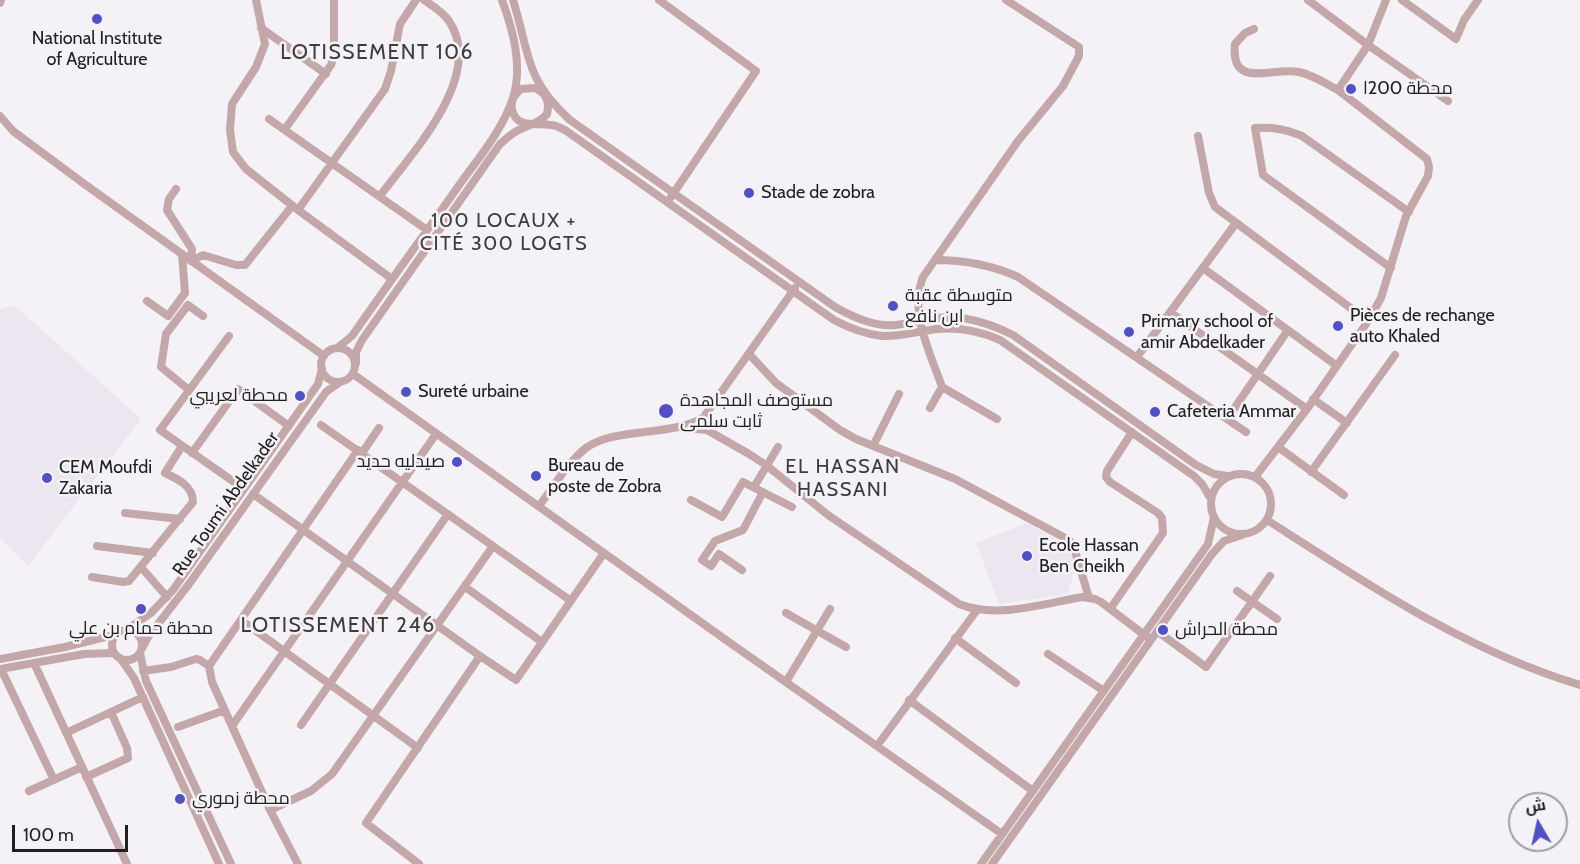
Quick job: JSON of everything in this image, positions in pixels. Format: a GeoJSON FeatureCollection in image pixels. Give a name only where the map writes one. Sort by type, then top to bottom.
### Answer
{"type":"FeatureCollection","features":[{"type":"Feature","properties":{"kind":"street"},"geometry":{"type":"LineString","coordinates":[[256,0],[265,44],[263,53],[249,80],[232,104],[230,130],[233,152],[246,170],[392,279]]}},
{"type":"Feature","properties":{"kind":"street"},"geometry":{"type":"LineString","coordinates":[[285,129],[326,74],[334,55],[334,0]]}},
{"type":"Feature","properties":{"kind":"street"},"geometry":{"type":"LineString","coordinates":[[191,261],[203,255],[236,265],[245,265],[333,164],[385,89],[400,24],[416,0]]}},
{"type":"Feature","properties":{"kind":"street"},"geometry":{"type":"LineString","coordinates":[[380,196],[441,110],[456,78],[458,49],[452,26],[440,12],[424,0]]}},
{"type":"Feature","properties":{"kind":"street"},"geometry":{"type":"LineString","coordinates":[[502,0],[517,55],[512,110],[514,116],[525,124],[553,125],[565,130],[834,320],[866,333],[897,336],[951,328],[967,329],[1000,340],[1194,476],[1211,499]]}},
{"type":"Feature","properties":{"kind":"street"},"geometry":{"type":"LineString","coordinates":[[356,363],[350,352],[337,348],[324,356],[322,369],[329,379],[340,382],[353,374],[356,363],[356,352],[362,340],[500,144],[510,135],[543,119],[547,114],[548,101],[535,79],[529,62],[513,0]]}},
{"type":"Feature","properties":{"kind":"street"},"geometry":{"type":"LineString","coordinates":[[658,0],[756,71],[667,203]]}},
{"type":"Feature","properties":{"kind":"street"},"geometry":{"type":"LineString","coordinates":[[997,419],[942,387],[920,321],[917,298],[923,276],[1018,141],[1063,86],[1079,56],[1079,47],[1006,0]]}},
{"type":"Feature","properties":{"kind":"street"},"geometry":{"type":"LineString","coordinates":[[1308,0],[1448,101]]}},
{"type":"Feature","properties":{"kind":"street"},"geometry":{"type":"LineString","coordinates":[[1338,90],[1368,45],[1386,0]]}},
{"type":"Feature","properties":{"kind":"street"},"geometry":{"type":"LineString","coordinates":[[1402,0],[1456,39],[1464,20],[1478,0]]}},
{"type":"Feature","properties":{"kind":"street"},"geometry":{"type":"LineString","coordinates":[[261,28],[326,74]]}},
{"type":"Feature","properties":{"kind":"street"},"geometry":{"type":"LineString","coordinates":[[1254,29],[1238,39],[1235,44],[1236,60],[1245,72],[1251,75],[1278,71],[1298,72],[1317,78],[1338,90],[1427,159],[1429,167],[1428,176],[1408,212],[1381,298],[1368,321],[1307,409],[1255,477]]}},
{"type":"Feature","properties":{"kind":"street"},"geometry":{"type":"LineString","coordinates":[[337,348],[352,336],[495,134],[516,93],[528,87],[535,87],[570,120],[834,307],[862,320],[894,325],[938,318],[964,318],[991,324],[1196,465],[1215,474],[1227,476]]}},
{"type":"Feature","properties":{"kind":"street"},"geometry":{"type":"LineString","coordinates":[[0,116],[13,131],[324,356]]}},
{"type":"Feature","properties":{"kind":"street"},"geometry":{"type":"LineString","coordinates":[[269,119],[427,230]]}},
{"type":"Feature","properties":{"kind":"street"},"geometry":{"type":"LineString","coordinates":[[1391,268],[1263,175],[1255,128],[1273,127],[1302,136],[1408,212]]}},
{"type":"Feature","properties":{"kind":"street"},"geometry":{"type":"LineString","coordinates":[[1198,136],[1211,201],[1215,207],[1368,321]]}},
{"type":"Feature","properties":{"kind":"street"},"geometry":{"type":"LineString","coordinates":[[177,189],[169,199],[167,210],[192,249],[191,261]]}},
{"type":"Feature","properties":{"kind":"street"},"geometry":{"type":"LineString","coordinates":[[1137,357],[1236,223]]}},
{"type":"Feature","properties":{"kind":"street"},"geometry":{"type":"LineString","coordinates":[[147,301],[168,316],[184,293],[182,254]]}},
{"type":"Feature","properties":{"kind":"street"},"geometry":{"type":"LineString","coordinates":[[935,260],[978,264],[999,269],[1018,278],[1246,432]]}},
{"type":"Feature","properties":{"kind":"street"},"geometry":{"type":"LineString","coordinates":[[1203,268],[1337,366]]}},
{"type":"Feature","properties":{"kind":"street"},"geometry":{"type":"LineString","coordinates":[[678,428],[695,422],[710,410],[800,283]]}},
{"type":"Feature","properties":{"kind":"street"},"geometry":{"type":"LineString","coordinates":[[189,390],[161,367],[166,334],[188,305],[203,316]]}},
{"type":"Feature","properties":{"kind":"street"},"geometry":{"type":"LineString","coordinates":[[1170,312],[1307,409]]}},
{"type":"Feature","properties":{"kind":"street"},"geometry":{"type":"LineString","coordinates":[[1227,419],[1288,330]]}},
{"type":"Feature","properties":{"kind":"street"},"geometry":{"type":"LineString","coordinates":[[229,336],[160,430],[480,657],[516,680],[604,553]]}},
{"type":"Feature","properties":{"kind":"street"},"geometry":{"type":"LineString","coordinates":[[749,354],[776,383],[856,440],[955,479],[1069,540],[1075,551],[1089,598]]}},
{"type":"Feature","properties":{"kind":"street"},"geometry":{"type":"LineString","coordinates":[[1311,472],[1395,355]]}},
{"type":"Feature","properties":{"kind":"street","name":"Rue Toumi Abdelkader"},"geometry":{"type":"LineString","coordinates":[[141,651],[148,637],[189,584],[249,492],[289,426],[318,384],[322,369]]}},
{"type":"Feature","properties":{"kind":"street"},"geometry":{"type":"LineString","coordinates":[[353,374],[1002,834]]}},
{"type":"Feature","properties":{"kind":"street","name":"Rue Toumi Abdelkader"},"geometry":{"type":"LineString","coordinates":[[126,630],[151,613],[167,597],[326,392],[340,382]]}},
{"type":"Feature","properties":{"kind":"street"},"geometry":{"type":"LineString","coordinates":[[930,408],[942,387]]}},
{"type":"Feature","properties":{"kind":"street"},"geometry":{"type":"LineString","coordinates":[[192,453],[238,389],[289,426]]}},
{"type":"Feature","properties":{"kind":"street"},"geometry":{"type":"LineString","coordinates":[[873,446],[900,394]]}},
{"type":"Feature","properties":{"kind":"street"},"geometry":{"type":"LineString","coordinates":[[1314,399],[1347,423]]}},
{"type":"Feature","properties":{"kind":"street"},"geometry":{"type":"LineString","coordinates":[[710,410],[707,422],[711,432]]}},
{"type":"Feature","properties":{"kind":"street"},"geometry":{"type":"LineString","coordinates":[[321,424],[571,601]]}},
{"type":"Feature","properties":{"kind":"street"},"geometry":{"type":"LineString","coordinates":[[298,864],[270,810],[212,682],[209,666],[303,530],[380,428]]}},
{"type":"Feature","properties":{"kind":"street"},"geometry":{"type":"LineString","coordinates":[[539,506],[578,456],[593,443],[678,428],[696,428],[711,432],[766,465],[828,515],[959,604],[977,610],[997,611],[1089,598],[1101,602],[1147,637]]}},
{"type":"Feature","properties":{"kind":"street"},"geometry":{"type":"LineString","coordinates":[[1110,609],[1163,532],[1162,518],[1158,513],[1110,482],[1106,477],[1107,471],[1132,432]]}},
{"type":"Feature","properties":{"kind":"street"},"geometry":{"type":"LineString","coordinates":[[232,726],[436,434]]}},
{"type":"Feature","properties":{"kind":"street"},"geometry":{"type":"LineString","coordinates":[[92,577],[129,581],[193,502],[193,496],[183,481],[165,473],[182,446]]}},
{"type":"Feature","properties":{"kind":"street"},"geometry":{"type":"LineString","coordinates":[[754,487],[778,447]]}},
{"type":"Feature","properties":{"kind":"street"},"geometry":{"type":"LineString","coordinates":[[1278,447],[1344,495]]}},
{"type":"Feature","properties":{"kind":"street"},"geometry":{"type":"LineString","coordinates":[[981,864],[1104,691],[1147,637],[1157,631],[1212,554],[1224,541],[1255,531],[1267,520],[1272,506],[1271,495],[1266,486],[1255,477],[1238,473],[1227,476],[1213,491],[1212,512],[1225,529],[1245,534]]}},
{"type":"Feature","properties":{"kind":"street"},"geometry":{"type":"LineString","coordinates":[[691,500],[722,517],[743,482],[792,507]]}},
{"type":"Feature","properties":{"kind":"street"},"geometry":{"type":"LineString","coordinates":[[742,570],[719,554],[711,566],[702,560],[715,541],[743,530],[763,492]]}},
{"type":"Feature","properties":{"kind":"street"},"geometry":{"type":"LineString","coordinates":[[125,513],[180,519]]}},
{"type":"Feature","properties":{"kind":"street"},"geometry":{"type":"LineString","coordinates":[[301,725],[448,514]]}},
{"type":"Feature","properties":{"kind":"street"},"geometry":{"type":"LineString","coordinates":[[992,864],[1208,544],[1214,517]]}},
{"type":"Feature","properties":{"kind":"street"},"geometry":{"type":"LineString","coordinates":[[1267,520],[1451,632],[1538,670],[1580,685]]}},
{"type":"Feature","properties":{"kind":"street"},"geometry":{"type":"LineString","coordinates":[[97,546],[153,553]]}},
{"type":"Feature","properties":{"kind":"street"},"geometry":{"type":"LineString","coordinates":[[270,810],[323,783],[332,774],[493,546]]}},
{"type":"Feature","properties":{"kind":"street"},"geometry":{"type":"LineString","coordinates":[[141,567],[167,597]]}},
{"type":"Feature","properties":{"kind":"street"},"geometry":{"type":"LineString","coordinates":[[1157,631],[1206,667],[1270,576]]}},
{"type":"Feature","properties":{"kind":"street"},"geometry":{"type":"LineString","coordinates":[[465,587],[542,642]]}},
{"type":"Feature","properties":{"kind":"street"},"geometry":{"type":"LineString","coordinates":[[1237,591],[1277,619]]}},
{"type":"Feature","properties":{"kind":"street"},"geometry":{"type":"LineString","coordinates":[[786,682],[830,609]]}},
{"type":"Feature","properties":{"kind":"street"},"geometry":{"type":"LineString","coordinates":[[877,746],[977,610]]}},
{"type":"Feature","properties":{"kind":"street"},"geometry":{"type":"LineString","coordinates":[[786,613],[846,647]]}},
{"type":"Feature","properties":{"kind":"street"},"geometry":{"type":"LineString","coordinates":[[241,620],[418,748]]}},
{"type":"Feature","properties":{"kind":"street"},"geometry":{"type":"LineString","coordinates":[[0,659],[65,647],[126,630],[131,630],[140,637],[143,670],[231,864]]}},
{"type":"Feature","properties":{"kind":"street"},"geometry":{"type":"LineString","coordinates":[[117,634],[112,643],[117,656],[129,668],[219,864]]}},
{"type":"Feature","properties":{"kind":"street"},"geometry":{"type":"LineString","coordinates":[[955,638],[1016,682]]}},
{"type":"Feature","properties":{"kind":"street"},"geometry":{"type":"LineString","coordinates":[[54,780],[1,669],[84,654],[117,656],[132,660],[141,651]]}},
{"type":"Feature","properties":{"kind":"street"},"geometry":{"type":"LineString","coordinates":[[1048,654],[1104,691]]}},
{"type":"Feature","properties":{"kind":"street"},"geometry":{"type":"LineString","coordinates":[[419,864],[366,823],[480,657]]}},
{"type":"Feature","properties":{"kind":"street"},"geometry":{"type":"LineString","coordinates":[[143,670],[171,667],[196,659],[209,666]]}},
{"type":"Feature","properties":{"kind":"street"},"geometry":{"type":"LineString","coordinates":[[34,663],[127,864]]}},
{"type":"Feature","properties":{"kind":"street"},"geometry":{"type":"LineString","coordinates":[[66,733],[143,697]]}},
{"type":"Feature","properties":{"kind":"street"},"geometry":{"type":"LineString","coordinates":[[909,700],[1033,791]]}},
{"type":"Feature","properties":{"kind":"street"},"geometry":{"type":"LineString","coordinates":[[177,728],[225,710]]}},
{"type":"Feature","properties":{"kind":"street"},"geometry":{"type":"LineString","coordinates":[[86,777],[128,758],[127,748],[111,712]]}},
{"type":"Feature","properties":{"kind":"street"},"geometry":{"type":"LineString","coordinates":[[29,791],[82,767]]}},
{"type":"Feature","properties":{"kind":"shaded area","name":"CEM Moufdi Zakaria"},"geometry":{"type":"Polygon","coordinates":[[[14,305],[141,419],[28,566],[0,538],[0,309],[14,305]]]}},
{"type":"Feature","properties":{"kind":"shaded area","name":"Ecole Hassan Ben Cheikh"},"geometry":{"type":"Polygon","coordinates":[[[1027,523],[1069,546],[1076,566],[1068,592],[999,604],[976,543],[1027,523]]]}},
{"type":"Feature","properties":{"kind":"place","name":"National Institute of Agriculture"},"geometry":{"type":"Point","coordinates":[97,19]}},
{"type":"Feature","properties":{"kind":"place","name":"محطة 200ا"},"geometry":{"type":"Point","coordinates":[1351,89]}},
{"type":"Feature","properties":{"kind":"place","name":"Stade de zobra"},"geometry":{"type":"Point","coordinates":[749,193]}},
{"type":"Feature","properties":{"kind":"place","name":"متوسطة عقبة ابن نافع"},"geometry":{"type":"Point","coordinates":[893,306]}},
{"type":"Feature","properties":{"kind":"place","name":"Pièces de rechange auto Khaled"},"geometry":{"type":"Point","coordinates":[1338,326]}},
{"type":"Feature","properties":{"kind":"place","name":"Primary school of amir Abdelkader"},"geometry":{"type":"Point","coordinates":[1129,332]}},
{"type":"Feature","properties":{"kind":"place","name":"Sureté urbaine"},"geometry":{"type":"Point","coordinates":[406,392]}},
{"type":"Feature","properties":{"kind":"place","name":"محطة لعريبي"},"geometry":{"type":"Point","coordinates":[300,396]}},
{"type":"Feature","properties":{"kind":"place","name":"مستوصف المجاهدة ثابت سلمى"},"geometry":{"type":"Point","coordinates":[666,411]}},
{"type":"Feature","properties":{"kind":"place","name":"Cafeteria Ammar"},"geometry":{"type":"Point","coordinates":[1155,412]}},
{"type":"Feature","properties":{"kind":"place","name":"صيدليه حديد"},"geometry":{"type":"Point","coordinates":[457,462]}},
{"type":"Feature","properties":{"kind":"place","name":"Bureau de poste de Zobra"},"geometry":{"type":"Point","coordinates":[536,476]}},
{"type":"Feature","properties":{"kind":"place","name":"CEM Moufdi Zakaria"},"geometry":{"type":"Point","coordinates":[47,478]}},
{"type":"Feature","properties":{"kind":"place","name":"Ecole Hassan Ben Cheikh"},"geometry":{"type":"Point","coordinates":[1027,556]}},
{"type":"Feature","properties":{"kind":"place","name":"محطة حمام بن علي"},"geometry":{"type":"Point","coordinates":[141,609]}},
{"type":"Feature","properties":{"kind":"place","name":"محطة الحراش"},"geometry":{"type":"Point","coordinates":[1163,630]}},
{"type":"Feature","properties":{"kind":"place","name":"محطة زموري"},"geometry":{"type":"Point","coordinates":[180,799]}},
{"type":"Feature","properties":{"kind":"district","name":"LOTISSEMENT 106"},"geometry":{"type":"Point","coordinates":[377,53]}},
{"type":"Feature","properties":{"kind":"district","name":"100 LOCAUX + CITÉ 300 LOGTS"},"geometry":{"type":"Point","coordinates":[504,232]}},
{"type":"Feature","properties":{"kind":"district","name":"EL HASSAN HASSANI"},"geometry":{"type":"Point","coordinates":[843,478]}},
{"type":"Feature","properties":{"kind":"district","name":"LOTISSEMENT 246"},"geometry":{"type":"Point","coordinates":[338,626]}}]}
